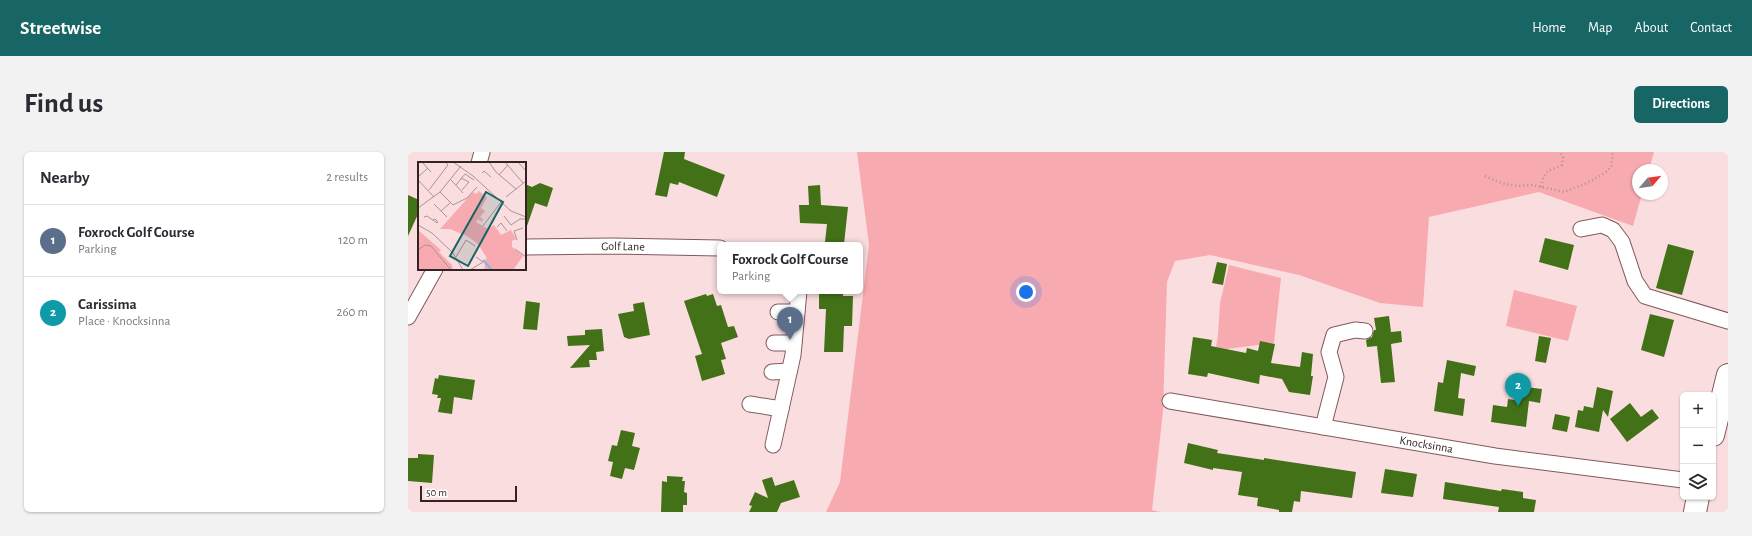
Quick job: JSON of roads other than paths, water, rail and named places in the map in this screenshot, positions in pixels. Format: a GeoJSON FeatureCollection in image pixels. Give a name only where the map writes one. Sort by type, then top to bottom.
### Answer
{"type":"FeatureCollection","features":[{"type":"Feature","properties":{"kind":"highway"},"geometry":{"type":"LineString","coordinates":[[1715,428],[1728,374]]}},
{"type":"Feature","properties":{"kind":"highway"},"geometry":{"type":"LineString","coordinates":[[1695,512],[1697,500]]}},
{"type":"Feature","properties":{"kind":"street"},"geometry":{"type":"LineString","coordinates":[[479,162],[482,152]]}},
{"type":"Feature","properties":{"kind":"street"},"geometry":{"type":"LineString","coordinates":[[1581,229],[1602,224],[1613,230],[1622,242],[1635,281],[1645,296],[1728,321]]}},
{"type":"Feature","properties":{"kind":"street","name":"Golf Lane"},"geometry":{"type":"LineString","coordinates":[[526,247],[613,246],[717,248]]}},
{"type":"Feature","properties":{"kind":"street"},"geometry":{"type":"LineString","coordinates":[[408,317],[433,270]]}},
{"type":"Feature","properties":{"kind":"street"},"geometry":{"type":"LineString","coordinates":[[773,445],[794,343],[799,294]]}},
{"type":"Feature","properties":{"kind":"street"},"geometry":{"type":"LineString","coordinates":[[778,312],[797,312]]}},
{"type":"Feature","properties":{"kind":"street"},"geometry":{"type":"LineString","coordinates":[[1323,427],[1336,377],[1329,352],[1334,334],[1355,330],[1365,331]]}},
{"type":"Feature","properties":{"kind":"street"},"geometry":{"type":"LineString","coordinates":[[774,343],[794,343]]}},
{"type":"Feature","properties":{"kind":"street"},"geometry":{"type":"LineString","coordinates":[[772,372],[789,372]]}},
{"type":"Feature","properties":{"kind":"street","name":"Knocksinna"},"geometry":{"type":"LineString","coordinates":[[1170,401],[1495,456],[1680,480]]}},
{"type":"Feature","properties":{"kind":"street"},"geometry":{"type":"LineString","coordinates":[[750,404],[781,410]]}},
{"type":"Feature","properties":{"kind":"place","name":"Foxrock Golf Course"},"geometry":{"type":"Point","coordinates":[790,340]}},
{"type":"Feature","properties":{"kind":"place","name":"Carissima"},"geometry":{"type":"Point","coordinates":[1518,406]}}]}
